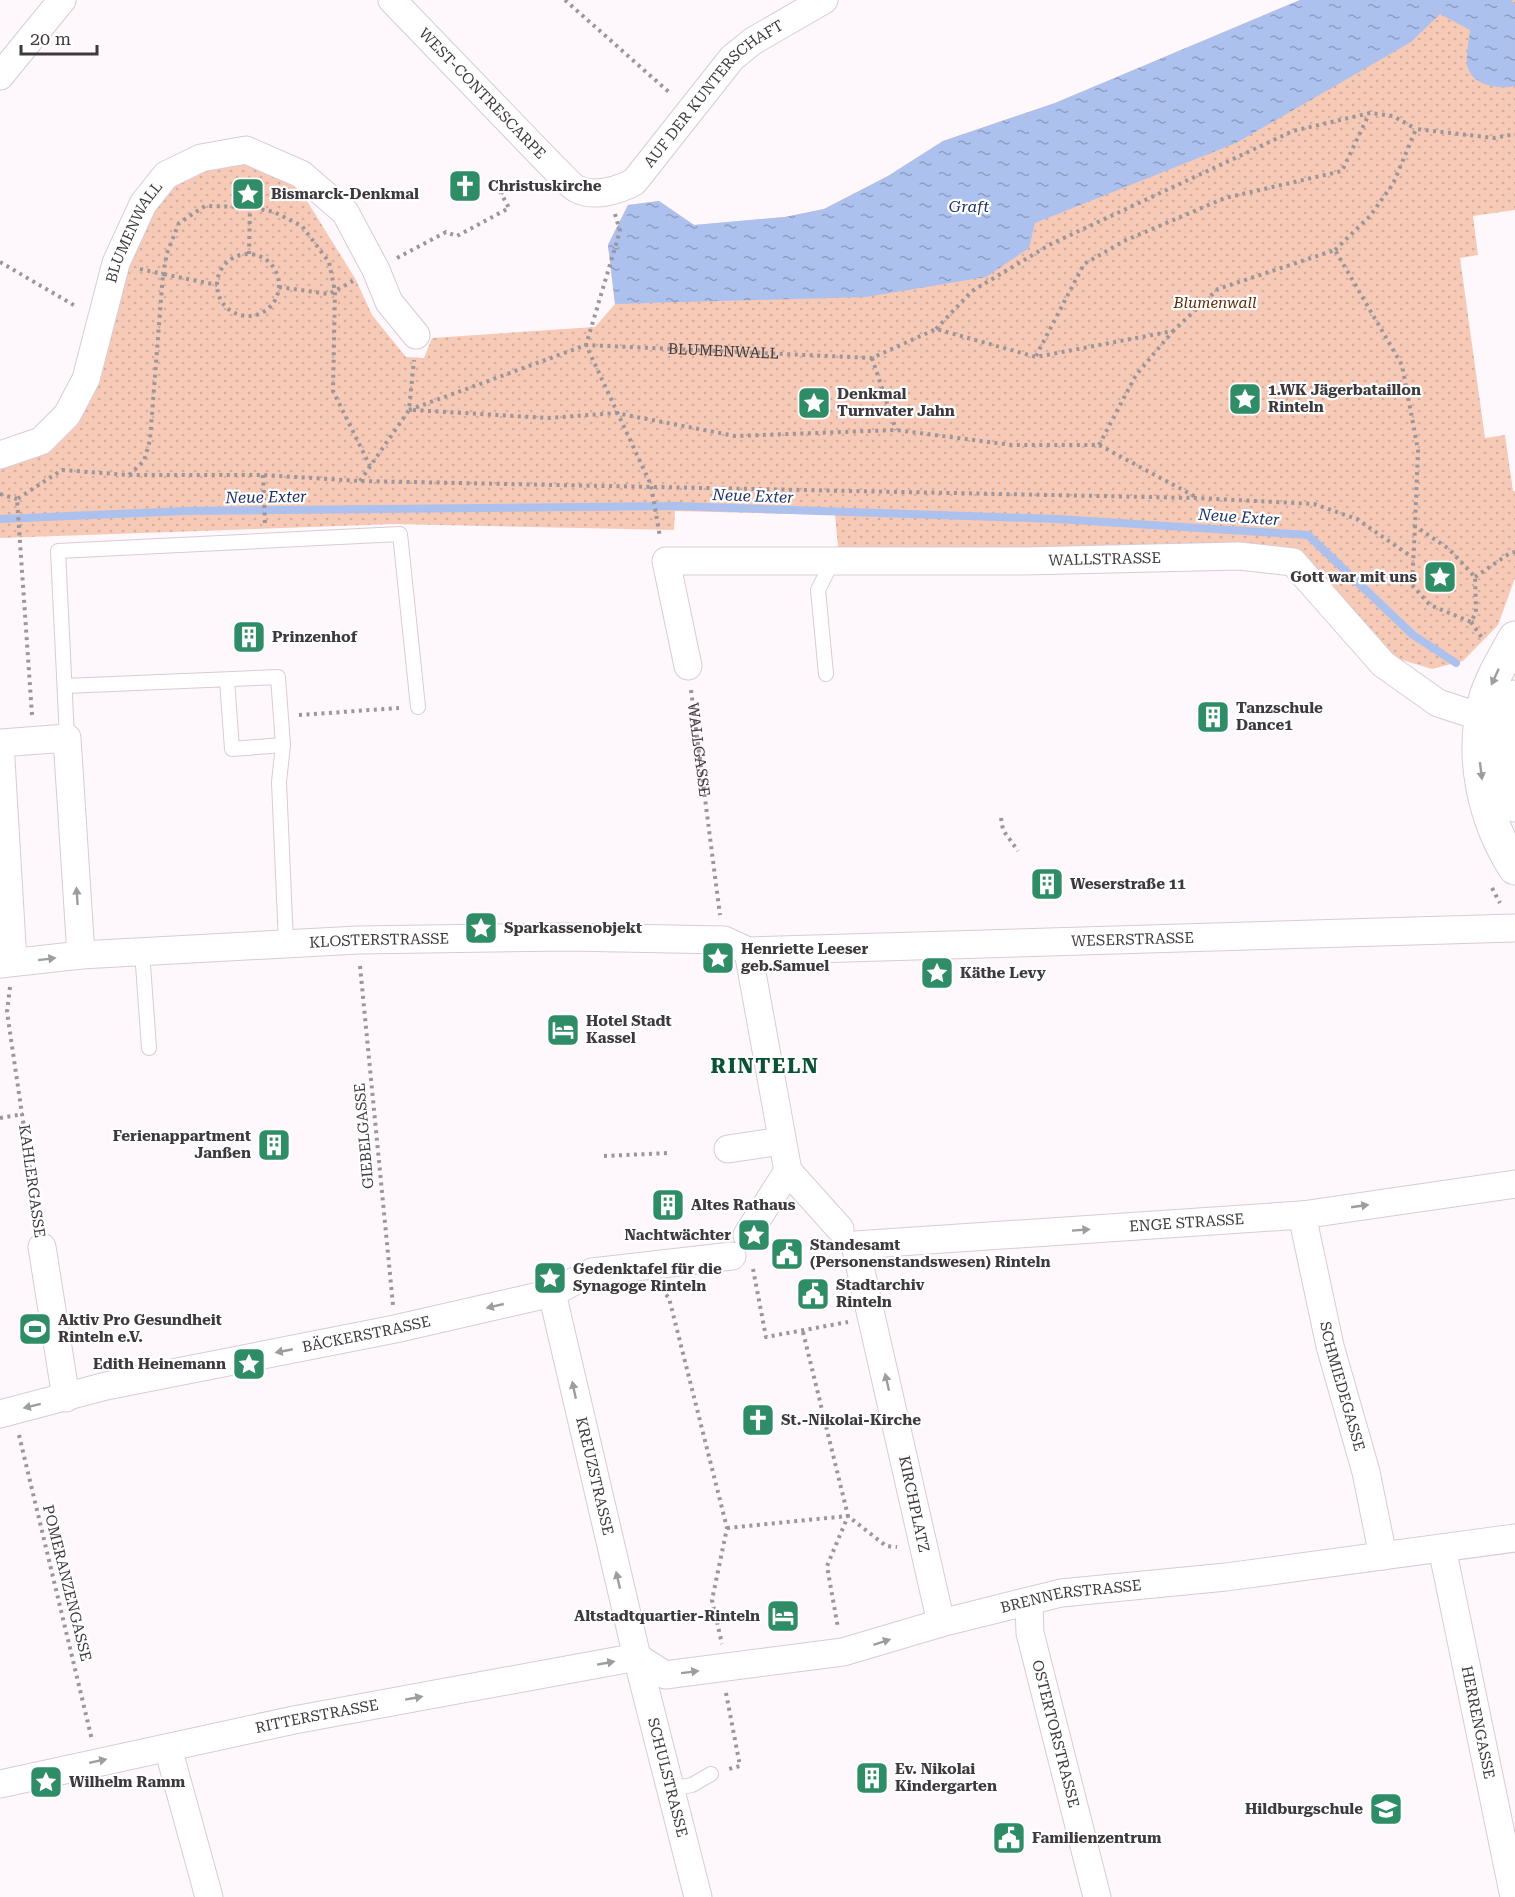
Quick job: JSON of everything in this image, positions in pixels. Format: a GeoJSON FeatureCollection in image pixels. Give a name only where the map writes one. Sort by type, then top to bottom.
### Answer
{"type":"FeatureCollection","features":[{"type":"Feature","properties":{"kind":"main road"},"geometry":{"type":"LineString","coordinates":[[1502,874],[1484,790],[1479,752],[1482,717],[1494,679],[1515,638]]}},
{"type":"Feature","properties":{"kind":"main road"},"geometry":{"type":"LineString","coordinates":[[1515,696],[1506,723],[1504,750],[1509,786],[1515,805]]}},
{"type":"Feature","properties":{"kind":"street"},"geometry":{"type":"LineString","coordinates":[[0,76],[62,0]]}},
{"type":"Feature","properties":{"kind":"street","name":"WEST-CONTRESCARPE"},"geometry":{"type":"LineString","coordinates":[[392,0],[577,189],[594,193],[608,190]]}},
{"type":"Feature","properties":{"kind":"street","name":"AUF DER KUNTERSCHAFT"},"geometry":{"type":"LineString","coordinates":[[608,190],[621,189],[634,182],[732,58],[753,41],[824,0]]}},
{"type":"Feature","properties":{"kind":"street","name":"BLUMENWALL"},"geometry":{"type":"LineString","coordinates":[[0,455],[41,441],[67,415],[86,379],[103,321],[116,263],[143,204],[166,175],[201,158],[246,150],[301,174],[345,212],[376,270],[389,302],[416,335]]}},
{"type":"Feature","properties":{"kind":"street","name":"WALLSTRASSE"},"geometry":{"type":"LineString","coordinates":[[688,666],[666,561],[1024,561],[1239,556],[1293,562],[1383,664],[1438,703],[1482,717]]}},
{"type":"Feature","properties":{"kind":"street"},"geometry":{"type":"LineString","coordinates":[[6,963],[0,743],[67,738],[81,955]]}},
{"type":"Feature","properties":{"kind":"street","name":"WESERSTRASSE"},"geometry":{"type":"LineString","coordinates":[[736,945],[1514,929]]}},
{"type":"Feature","properties":{"kind":"street","name":"KLOSTERSTRASSE"},"geometry":{"type":"LineString","coordinates":[[6,963],[141,951],[358,940],[568,937],[736,945]]}},
{"type":"Feature","properties":{"kind":"street"},"geometry":{"type":"LineString","coordinates":[[736,945],[788,1171],[848,1237]]}},
{"type":"Feature","properties":{"kind":"street"},"geometry":{"type":"LineString","coordinates":[[728,1149],[782,1142]]}},
{"type":"Feature","properties":{"kind":"street"},"geometry":{"type":"LineString","coordinates":[[743,1250],[788,1171]]}},
{"type":"Feature","properties":{"kind":"street","name":"ENGE STRASSE"},"geometry":{"type":"LineString","coordinates":[[848,1237],[1302,1215],[1515,1184]]}},
{"type":"Feature","properties":{"kind":"street","name":"SCHMIEDEGASSE"},"geometry":{"type":"LineString","coordinates":[[1302,1215],[1330,1346],[1366,1472],[1383,1556]]}},
{"type":"Feature","properties":{"kind":"street","name":"KIRCHPLATZ"},"geometry":{"type":"LineString","coordinates":[[848,1237],[872,1317],[941,1623]]}},
{"type":"Feature","properties":{"kind":"street","name":"KAHLERGASSE"},"geometry":{"type":"LineString","coordinates":[[42,1247],[66,1398]]}},
{"type":"Feature","properties":{"kind":"street","name":"BÄCKERSTRASSE"},"geometry":{"type":"LineString","coordinates":[[6,1412],[106,1386],[395,1329],[552,1293],[592,1272],[644,1267],[743,1250]]}},
{"type":"Feature","properties":{"kind":"street","name":"KREUZSTRASSE"},"geometry":{"type":"LineString","coordinates":[[552,1293],[637,1657]]}},
{"type":"Feature","properties":{"kind":"street","name":"BRENNERSTRASSE"},"geometry":{"type":"LineString","coordinates":[[637,1657],[665,1675],[843,1652],[941,1623],[1029,1603],[1061,1593],[1226,1577],[1515,1538]]}},
{"type":"Feature","properties":{"kind":"street","name":"HERRENGASSE"},"geometry":{"type":"LineString","coordinates":[[1442,1548],[1513,1882]]}},
{"type":"Feature","properties":{"kind":"street","name":"OSTERTORSTRASSE"},"geometry":{"type":"LineString","coordinates":[[1029,1603],[1030,1633],[1097,1897]]}},
{"type":"Feature","properties":{"kind":"street","name":"RITTERSTRASSE"},"geometry":{"type":"LineString","coordinates":[[0,1784],[294,1720],[637,1657]]}},
{"type":"Feature","properties":{"kind":"street","name":"SCHULSTRASSE"},"geometry":{"type":"LineString","coordinates":[[637,1657],[698,1897]]}},
{"type":"Feature","properties":{"kind":"street"},"geometry":{"type":"LineString","coordinates":[[168,1748],[209,1897]]}},
{"type":"Feature","properties":{"kind":"lane"},"geometry":{"type":"LineString","coordinates":[[67,738],[58,551],[400,534],[418,707]]}},
{"type":"Feature","properties":{"kind":"lane"},"geometry":{"type":"LineString","coordinates":[[826,674],[818,590],[833,560]]}},
{"type":"Feature","properties":{"kind":"lane"},"geometry":{"type":"LineString","coordinates":[[65,686],[278,677],[283,745],[279,782],[286,943]]}},
{"type":"Feature","properties":{"kind":"lane"},"geometry":{"type":"LineString","coordinates":[[227,680],[232,749],[283,745]]}},
{"type":"Feature","properties":{"kind":"lane"},"geometry":{"type":"LineString","coordinates":[[141,951],[149,1048]]}},
{"type":"Feature","properties":{"kind":"lane"},"geometry":{"type":"LineString","coordinates":[[670,1789],[692,1785],[711,1774]]}},
{"type":"Feature","properties":{"kind":"path"},"geometry":{"type":"LineString","coordinates":[[565,0],[689,111]]}},
{"type":"Feature","properties":{"kind":"path"},"geometry":{"type":"LineString","coordinates":[[1036,357],[1084,264],[1124,242],[1225,198],[1342,171],[1370,113]]}},
{"type":"Feature","properties":{"kind":"path"},"geometry":{"type":"LineString","coordinates":[[1173,331],[1036,357],[936,329],[972,291],[1051,244],[1293,131],[1370,113],[1393,116],[1416,129],[1494,138],[1515,134]]}},
{"type":"Feature","properties":{"kind":"path"},"geometry":{"type":"LineString","coordinates":[[1099,445],[1136,375],[1173,331],[1218,289],[1335,250],[1370,216],[1394,184],[1416,129]]}},
{"type":"Feature","properties":{"kind":"path"},"geometry":{"type":"LineString","coordinates":[[279,286],[329,294],[446,232],[457,236],[509,208],[501,193],[544,178],[555,169]]}},
{"type":"Feature","properties":{"kind":"path"},"geometry":{"type":"LineString","coordinates":[[608,190],[620,231],[586,345],[651,485],[653,510]]}},
{"type":"Feature","properties":{"kind":"path"},"geometry":{"type":"LineString","coordinates":[[129,475],[144,461],[150,440],[163,274],[167,253],[179,223],[205,206],[250,207],[274,212],[302,226],[329,262],[335,291],[333,391],[370,466]]}},
{"type":"Feature","properties":{"kind":"path"},"geometry":{"type":"LineString","coordinates":[[249,254],[250,207]]}},
{"type":"Feature","properties":{"kind":"path"},"geometry":{"type":"LineString","coordinates":[[1335,250],[1402,365],[1418,450],[1412,585],[1430,605],[1471,622],[1481,638]]}},
{"type":"Feature","properties":{"kind":"path"},"geometry":{"type":"LineString","coordinates":[[249,254],[259,256],[274,268],[279,286],[271,305],[262,312],[242,315],[225,304],[217,285],[219,275],[231,259],[249,254]]}},
{"type":"Feature","properties":{"kind":"path"},"geometry":{"type":"LineString","coordinates":[[0,262],[103,321]]}},
{"type":"Feature","properties":{"kind":"path"},"geometry":{"type":"LineString","coordinates":[[163,274],[217,285]]}},
{"type":"Feature","properties":{"kind":"path","name":"BLUMENWALL"},"geometry":{"type":"LineString","coordinates":[[409,410],[586,345],[873,358],[936,329]]}},
{"type":"Feature","properties":{"kind":"path"},"geometry":{"type":"LineString","coordinates":[[360,481],[409,410],[416,335]]}},
{"type":"Feature","properties":{"kind":"path"},"geometry":{"type":"LineString","coordinates":[[873,358],[896,430]]}},
{"type":"Feature","properties":{"kind":"path"},"geometry":{"type":"LineString","coordinates":[[409,410],[548,418],[616,413],[735,436],[896,430],[1012,446],[1099,445],[1197,498]]}},
{"type":"Feature","properties":{"kind":"path"},"geometry":{"type":"LineString","coordinates":[[0,494],[17,499],[62,470],[129,475],[263,475],[360,481],[651,485],[1197,498],[1314,504],[1358,519],[1412,557]]}},
{"type":"Feature","properties":{"kind":"path"},"geometry":{"type":"LineString","coordinates":[[263,475],[264,518]]}},
{"type":"Feature","properties":{"kind":"path"},"geometry":{"type":"LineString","coordinates":[[17,499],[33,740]]}},
{"type":"Feature","properties":{"kind":"path"},"geometry":{"type":"LineString","coordinates":[[1415,526],[1449,549],[1475,577],[1476,612],[1471,622]]}},
{"type":"Feature","properties":{"kind":"path"},"geometry":{"type":"LineString","coordinates":[[1475,577],[1502,557],[1515,552]]}},
{"type":"Feature","properties":{"kind":"path","name":"WALLGASSE"},"geometry":{"type":"LineString","coordinates":[[688,666],[736,945]]}},
{"type":"Feature","properties":{"kind":"path"},"geometry":{"type":"LineString","coordinates":[[280,716],[418,707]]}},
{"type":"Feature","properties":{"kind":"path"},"geometry":{"type":"LineString","coordinates":[[1001,818],[1003,830],[1018,851]]}},
{"type":"Feature","properties":{"kind":"path"},"geometry":{"type":"LineString","coordinates":[[1502,874],[1514,929]]}},
{"type":"Feature","properties":{"kind":"path","name":"GIEBELGASSE"},"geometry":{"type":"LineString","coordinates":[[358,940],[395,1329]]}},
{"type":"Feature","properties":{"kind":"path","name":"KAHLERGASSE"},"geometry":{"type":"LineString","coordinates":[[6,963],[7,1012],[42,1247]]}},
{"type":"Feature","properties":{"kind":"path"},"geometry":{"type":"LineString","coordinates":[[0,1118],[22,1114]]}},
{"type":"Feature","properties":{"kind":"path"},"geometry":{"type":"LineString","coordinates":[[604,1156],[669,1153]]}},
{"type":"Feature","properties":{"kind":"path"},"geometry":{"type":"LineString","coordinates":[[743,1250],[766,1337],[803,1332],[872,1317]]}},
{"type":"Feature","properties":{"kind":"path"},"geometry":{"type":"LineString","coordinates":[[644,1267],[669,1298],[727,1528],[712,1600],[723,1648],[722,1668],[740,1766],[711,1774]]}},
{"type":"Feature","properties":{"kind":"path"},"geometry":{"type":"LineString","coordinates":[[803,1332],[849,1516],[886,1546],[925,1551]]}},
{"type":"Feature","properties":{"kind":"path","name":"POMERANZENGASSE"},"geometry":{"type":"LineString","coordinates":[[6,1412],[98,1761]]}},
{"type":"Feature","properties":{"kind":"path"},"geometry":{"type":"LineString","coordinates":[[727,1528],[849,1516]]}},
{"type":"Feature","properties":{"kind":"path"},"geometry":{"type":"LineString","coordinates":[[843,1652],[827,1566],[849,1516]]}},
{"type":"Feature","properties":{"kind":"green space","name":"Blumenwall"},"geometry":{"type":"Polygon","coordinates":[[[1300,0],[1515,0],[1515,210],[1473,216],[1478,255],[1460,258],[1485,438],[1505,435],[1513,491],[1515,491],[1515,578],[1498,625],[1463,661],[1432,669],[1379,653],[1305,558],[838,547],[835,515],[675,511],[674,530],[394,524],[0,538],[0,455],[67,415],[146,207],[209,157],[254,153],[294,180],[356,280],[372,315],[406,357],[424,358],[432,338],[595,327],[615,304],[608,245],[628,205],[659,201],[694,225],[785,217],[824,209],[888,176],[943,141],[1055,103],[1300,0]]]}},
{"type":"Feature","properties":{"kind":"water","name":"Graft"},"geometry":{"type":"Polygon","coordinates":[[[1300,0],[1512,0],[1515,5],[1515,86],[1493,86],[1473,77],[1467,64],[1470,30],[1440,14],[1411,42],[1236,143],[1035,223],[1029,248],[986,277],[866,297],[615,304],[608,245],[628,205],[659,201],[694,225],[785,217],[824,209],[888,176],[943,141],[1055,103],[1300,0]]]}},
{"type":"Feature","properties":{"kind":"waterway","name":"Neue Exter"},"geometry":{"type":"LineString","coordinates":[[0,519],[185,511],[677,506],[1058,519],[1308,535],[1413,635],[1456,663]]}},
{"type":"Feature","properties":{"kind":"place","name":"Christuskirche"},"geometry":{"type":"Point","coordinates":[465,186]}},
{"type":"Feature","properties":{"kind":"place","name":"Bismarck-Denkmal"},"geometry":{"type":"Point","coordinates":[248,194]}},
{"type":"Feature","properties":{"kind":"place","name":"1.WK Jägerbataillon Rinteln"},"geometry":{"type":"Point","coordinates":[1245,399]}},
{"type":"Feature","properties":{"kind":"place","name":"Denkmal Turnvater Jahn"},"geometry":{"type":"Point","coordinates":[814,403]}},
{"type":"Feature","properties":{"kind":"place","name":"Gott war mit uns"},"geometry":{"type":"Point","coordinates":[1440,577]}},
{"type":"Feature","properties":{"kind":"place","name":"Prinzenhof"},"geometry":{"type":"Point","coordinates":[249,637]}},
{"type":"Feature","properties":{"kind":"place","name":"Tanzschule Dance1"},"geometry":{"type":"Point","coordinates":[1213,717]}},
{"type":"Feature","properties":{"kind":"place","name":"Weserstraße 11"},"geometry":{"type":"Point","coordinates":[1047,884]}},
{"type":"Feature","properties":{"kind":"place","name":"Sparkassenobjekt"},"geometry":{"type":"Point","coordinates":[481,928]}},
{"type":"Feature","properties":{"kind":"place","name":"Henriette Leeser geb.Samuel"},"geometry":{"type":"Point","coordinates":[718,958]}},
{"type":"Feature","properties":{"kind":"place","name":"Käthe Levy"},"geometry":{"type":"Point","coordinates":[937,973]}},
{"type":"Feature","properties":{"kind":"place","name":"Hotel Stadt Kassel"},"geometry":{"type":"Point","coordinates":[563,1030]}},
{"type":"Feature","properties":{"kind":"place","name":"Ferienappartment Janßen"},"geometry":{"type":"Point","coordinates":[274,1145]}},
{"type":"Feature","properties":{"kind":"place","name":"Altes Rathaus"},"geometry":{"type":"Point","coordinates":[668,1205]}},
{"type":"Feature","properties":{"kind":"place","name":"Nachtwächter"},"geometry":{"type":"Point","coordinates":[754,1235]}},
{"type":"Feature","properties":{"kind":"place","name":"Standesamt (Personenstandswesen) Rinteln"},"geometry":{"type":"Point","coordinates":[787,1254]}},
{"type":"Feature","properties":{"kind":"place","name":"Gedenktafel für die Synagoge Rinteln"},"geometry":{"type":"Point","coordinates":[550,1278]}},
{"type":"Feature","properties":{"kind":"place","name":"Stadtarchiv Rinteln"},"geometry":{"type":"Point","coordinates":[813,1294]}},
{"type":"Feature","properties":{"kind":"place","name":"Aktiv Pro Gesundheit Rinteln e.V."},"geometry":{"type":"Point","coordinates":[35,1329]}},
{"type":"Feature","properties":{"kind":"place","name":"Edith Heinemann"},"geometry":{"type":"Point","coordinates":[249,1364]}},
{"type":"Feature","properties":{"kind":"place","name":"St.-Nikolai-Kirche"},"geometry":{"type":"Point","coordinates":[758,1420]}},
{"type":"Feature","properties":{"kind":"place","name":"Altstadtquartier-Rinteln"},"geometry":{"type":"Point","coordinates":[783,1616]}},
{"type":"Feature","properties":{"kind":"place","name":"Ev. Nikolai Kindergarten"},"geometry":{"type":"Point","coordinates":[872,1778]}},
{"type":"Feature","properties":{"kind":"place","name":"Wilhelm Ramm"},"geometry":{"type":"Point","coordinates":[46,1782]}},
{"type":"Feature","properties":{"kind":"place","name":"Hildburgschule"},"geometry":{"type":"Point","coordinates":[1386,1809]}},
{"type":"Feature","properties":{"kind":"place","name":"Familienzentrum"},"geometry":{"type":"Point","coordinates":[1009,1838]}},
{"type":"Feature","properties":{"kind":"district","name":"RINTELN"},"geometry":{"type":"Point","coordinates":[765,1066]}}]}
